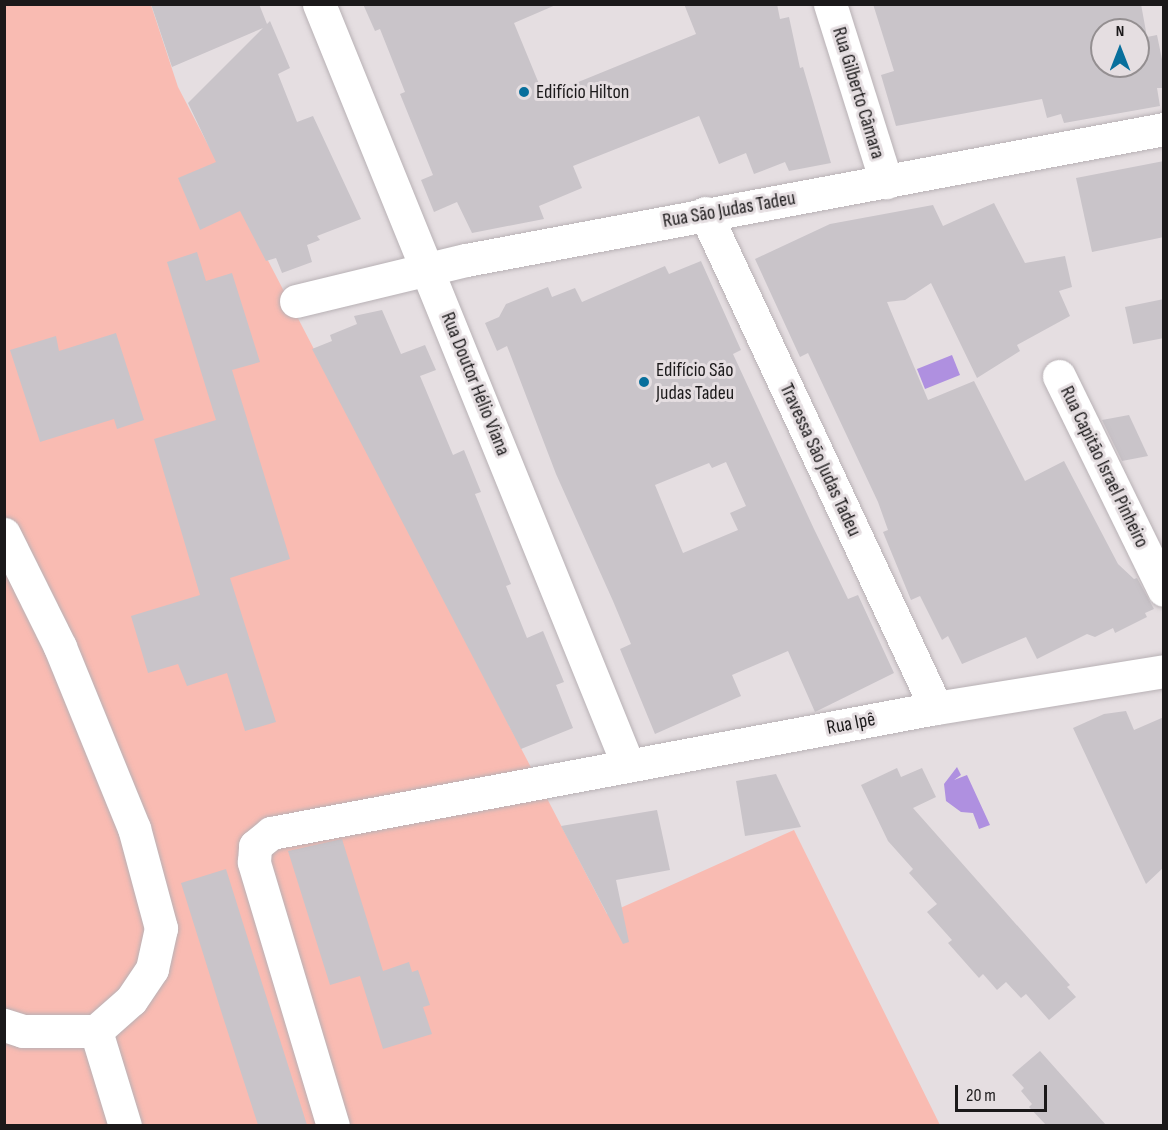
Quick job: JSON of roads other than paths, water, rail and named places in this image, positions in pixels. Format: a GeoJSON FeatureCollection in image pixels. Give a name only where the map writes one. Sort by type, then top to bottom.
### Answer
{"type":"FeatureCollection","features":[{"type":"Feature","properties":{"kind":"street","name":"Rua Doutor Hélio Viana"},"geometry":{"type":"LineString","coordinates":[[319,4],[628,765]]}},
{"type":"Feature","properties":{"kind":"street","name":"Rua Gilberto Câmara"},"geometry":{"type":"LineString","coordinates":[[830,4],[886,183]]}},
{"type":"Feature","properties":{"kind":"street","name":"Rua São Judas Tadeu"},"geometry":{"type":"LineString","coordinates":[[296,301],[428,268],[705,213],[886,183],[1164,129]]}},
{"type":"Feature","properties":{"kind":"street","name":"Travessa São Judas Tadeu"},"geometry":{"type":"LineString","coordinates":[[705,213],[936,708]]}},
{"type":"Feature","properties":{"kind":"street","name":"Rua Capitão Israel Pinheiro"},"geometry":{"type":"LineString","coordinates":[[1059,376],[1164,590]]}},
{"type":"Feature","properties":{"kind":"street"},"geometry":{"type":"LineString","coordinates":[[4,534],[60,647],[129,817],[161,928],[152,969],[131,1000],[96,1031],[23,1031],[4,1025]]}},
{"type":"Feature","properties":{"kind":"street","name":"Rua Ipê"},"geometry":{"type":"LineString","coordinates":[[333,1125],[254,862],[255,846],[271,833],[936,708],[1164,671]]}},
{"type":"Feature","properties":{"kind":"street"},"geometry":{"type":"LineString","coordinates":[[96,1031],[125,1125]]}},
{"type":"Feature","properties":{"kind":"place","name":"Edifício Hilton"},"geometry":{"type":"Point","coordinates":[524,92]}},
{"type":"Feature","properties":{"kind":"place","name":"Edifício São Judas Tadeu"},"geometry":{"type":"Point","coordinates":[644,382]}}]}
